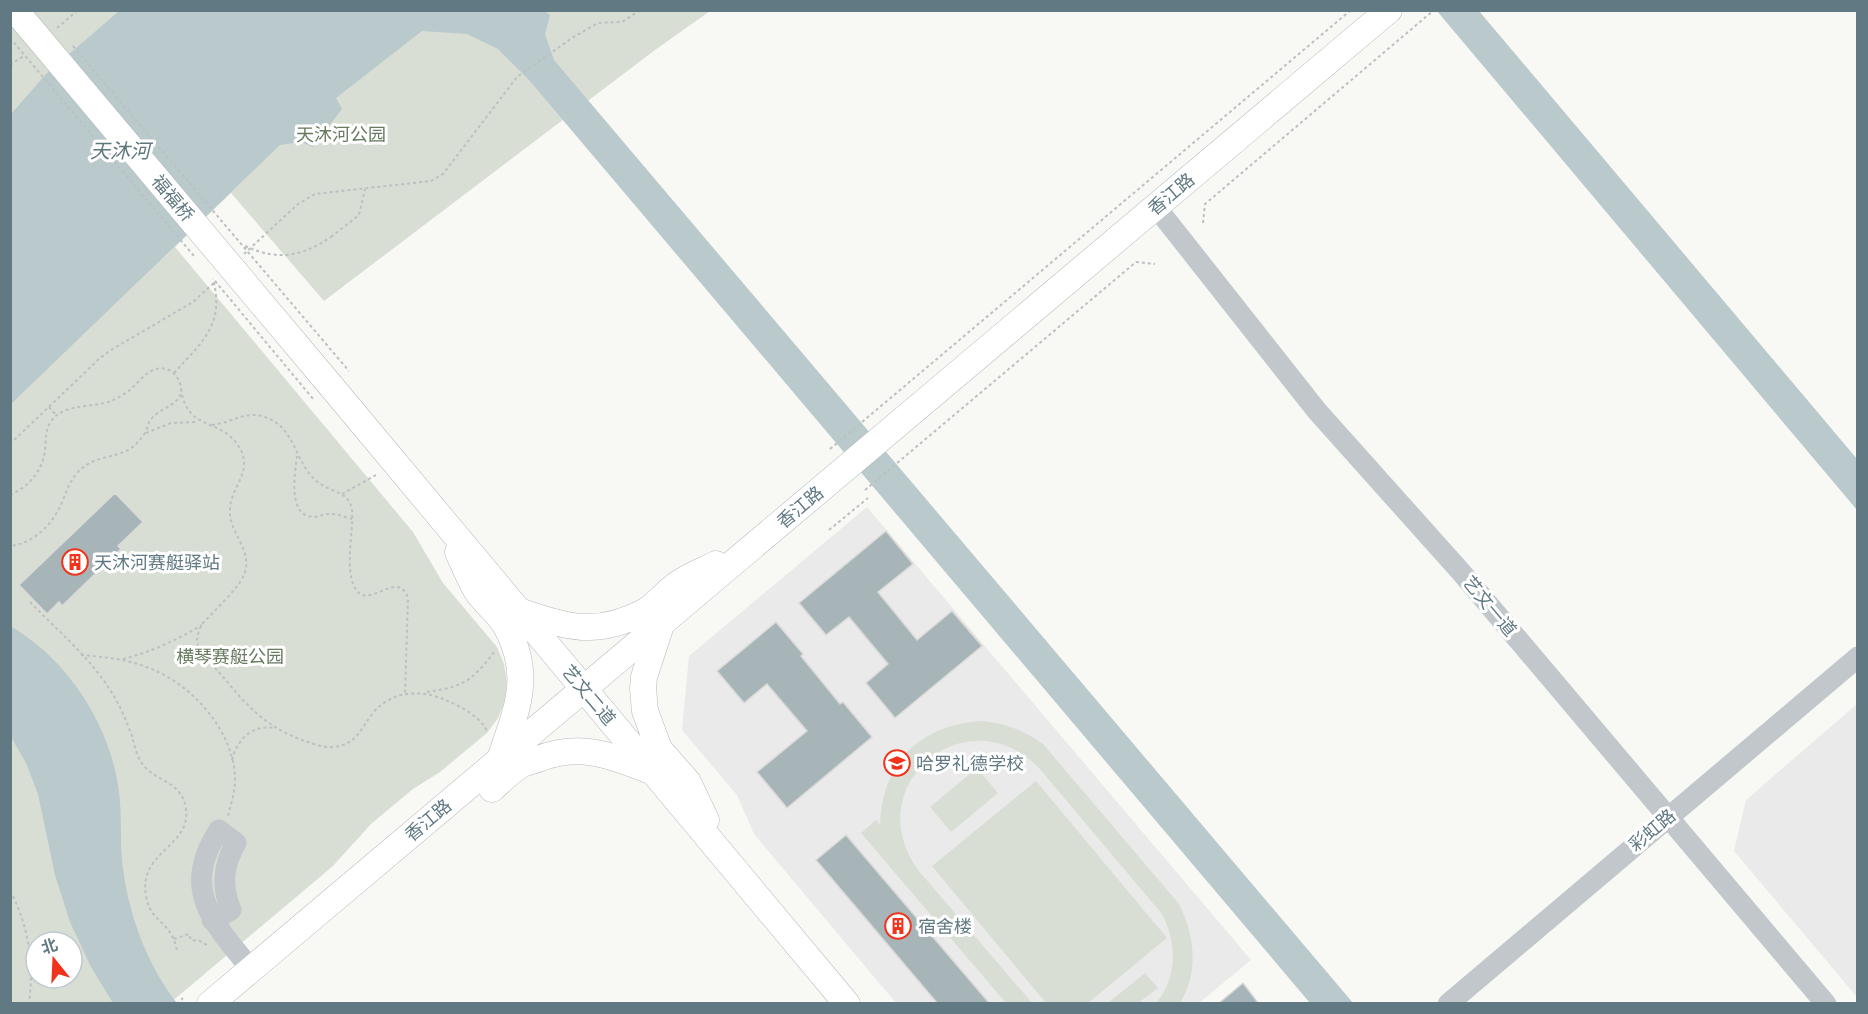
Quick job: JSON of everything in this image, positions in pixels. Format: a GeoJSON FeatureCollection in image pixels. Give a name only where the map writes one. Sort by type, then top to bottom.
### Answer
{"type":"FeatureCollection","features":[{"type":"Feature","properties":{"kind":"main road","name":"福福桥"},"geometry":{"type":"LineString","coordinates":[[15,10],[331,386]]}},
{"type":"Feature","properties":{"kind":"main road","name":"香江路"},"geometry":{"type":"LineString","coordinates":[[210,1004],[754,545],[838,459],[1156,207],[1389,10]]}},
{"type":"Feature","properties":{"kind":"main road","name":"艺文二道"},"geometry":{"type":"LineString","coordinates":[[331,386],[847,1004]]}},
{"type":"Feature","properties":{"kind":"main road"},"geometry":{"type":"LineString","coordinates":[[439,514],[477,591],[505,624],[519,663],[520,697],[500,759]]}},
{"type":"Feature","properties":{"kind":"main road"},"geometry":{"type":"LineString","coordinates":[[519,611],[568,626],[589,628],[618,623],[645,611],[679,583],[754,545]]}},
{"type":"Feature","properties":{"kind":"main road"},"geometry":{"type":"LineString","coordinates":[[661,624],[644,677],[644,700],[648,722],[660,749],[688,782],[725,858]]}},
{"type":"Feature","properties":{"kind":"main road"},"geometry":{"type":"LineString","coordinates":[[427,821],[487,793],[521,765],[560,752],[582,750],[594,752],[653,772]]}},
{"type":"Feature","properties":{"kind":"street","name":"艺文一道"},"geometry":{"type":"LineString","coordinates":[[1156,207],[1317,411],[1461,572],[1826,1004]]}},
{"type":"Feature","properties":{"kind":"street","name":"彩虹路"},"geometry":{"type":"LineString","coordinates":[[1448,1004],[1857,657]]}},
{"type":"Feature","properties":{"kind":"street"},"geometry":{"type":"LineString","coordinates":[[219,830],[206,854],[202,874],[203,894],[212,920],[251,969]]}},
{"type":"Feature","properties":{"kind":"path"},"geometry":{"type":"LineString","coordinates":[[241,258],[306,198],[324,191],[431,181],[443,174],[516,77],[598,23],[622,22],[640,10]]}},
{"type":"Feature","properties":{"kind":"path"},"geometry":{"type":"LineString","coordinates":[[838,459],[1351,10]]}},
{"type":"Feature","properties":{"kind":"path"},"geometry":{"type":"LineString","coordinates":[[1203,223],[1205,204],[1434,10]]}},
{"type":"Feature","properties":{"kind":"path"},"geometry":{"type":"LineString","coordinates":[[51,20],[58,28]]}},
{"type":"Feature","properties":{"kind":"path"},"geometry":{"type":"LineString","coordinates":[[10,38],[198,261]]}},
{"type":"Feature","properties":{"kind":"path"},"geometry":{"type":"LineString","coordinates":[[74,46],[242,245],[331,386]]}},
{"type":"Feature","properties":{"kind":"path"},"geometry":{"type":"LineString","coordinates":[[242,245],[264,254],[289,255],[312,249],[359,215],[366,188]]}},
{"type":"Feature","properties":{"kind":"path"},"geometry":{"type":"LineString","coordinates":[[865,490],[1136,262],[1155,264]]}},
{"type":"Feature","properties":{"kind":"path"},"geometry":{"type":"LineString","coordinates":[[174,373],[205,339],[210,330],[216,310],[216,289],[213,279],[331,386]]}},
{"type":"Feature","properties":{"kind":"path"},"geometry":{"type":"LineString","coordinates":[[10,444],[100,358],[193,302],[217,280]]}},
{"type":"Feature","properties":{"kind":"path"},"geometry":{"type":"LineString","coordinates":[[10,495],[28,484],[36,475],[45,452],[47,428],[56,415],[64,410],[116,399],[132,388],[148,372],[157,368],[174,373],[189,412],[201,422]]}},
{"type":"Feature","properties":{"kind":"path"},"geometry":{"type":"LineString","coordinates":[[10,546],[23,544],[33,539],[50,523],[72,478],[80,469],[129,449],[139,441],[149,421],[156,414],[173,405],[179,398],[181,389]]}},
{"type":"Feature","properties":{"kind":"path"},"geometry":{"type":"LineString","coordinates":[[49,407],[56,415]]}},
{"type":"Feature","properties":{"kind":"path"},"geometry":{"type":"LineString","coordinates":[[210,425],[222,423],[240,415],[267,417],[289,435],[297,456],[313,478],[348,500],[351,505],[352,519],[351,572],[356,589],[367,596],[399,587],[404,589],[408,598],[405,694]]}},
{"type":"Feature","properties":{"kind":"path"},"geometry":{"type":"LineString","coordinates":[[123,659],[156,649],[188,634],[202,624],[241,581],[246,569],[244,549],[230,519],[234,492],[242,478],[243,458],[236,443],[225,433],[201,422],[171,423],[144,434]]}},
{"type":"Feature","properties":{"kind":"path"},"geometry":{"type":"LineString","coordinates":[[297,456],[296,500],[299,510],[308,516],[319,517],[333,514],[352,519]]}},
{"type":"Feature","properties":{"kind":"path"},"geometry":{"type":"LineString","coordinates":[[341,494],[376,475]]}},
{"type":"Feature","properties":{"kind":"path"},"geometry":{"type":"LineString","coordinates":[[829,530],[868,498]]}},
{"type":"Feature","properties":{"kind":"path"},"geometry":{"type":"LineString","coordinates":[[30,602],[99,675],[115,697],[140,761],[152,774],[178,790],[183,800],[186,821],[182,831],[176,840],[160,852],[154,860],[146,886],[148,905],[152,913],[171,933],[177,951]]}},
{"type":"Feature","properties":{"kind":"path"},"geometry":{"type":"LineString","coordinates":[[202,624],[197,642],[202,653],[249,707],[277,729],[325,747],[344,745],[359,735],[381,705],[396,696],[424,693],[458,686],[466,682],[501,645]]}},
{"type":"Feature","properties":{"kind":"path"},"geometry":{"type":"LineString","coordinates":[[81,655],[123,659],[151,668],[177,682],[213,719],[232,760],[235,779],[233,799],[227,817],[219,830]]}},
{"type":"Feature","properties":{"kind":"path"},"geometry":{"type":"LineString","coordinates":[[424,693],[445,699],[461,708],[485,726],[490,736]]}},
{"type":"Feature","properties":{"kind":"path"},"geometry":{"type":"LineString","coordinates":[[232,760],[237,745],[247,734],[262,728],[277,729]]}},
{"type":"Feature","properties":{"kind":"path"},"geometry":{"type":"LineString","coordinates":[[10,891],[24,924],[30,955],[29,1004]]}},
{"type":"Feature","properties":{"kind":"path"},"geometry":{"type":"LineString","coordinates":[[174,939],[189,934],[191,940],[210,946]]}},
{"type":"Feature","properties":{"kind":"path"},"geometry":{"type":"LineString","coordinates":[[177,1004],[183,998]]}},
{"type":"Feature","properties":{"kind":"shaded area","name":"哈罗礼德学校"},"geometry":{"type":"Polygon","coordinates":[[[867,507],[1251,960],[1199,1003],[896,1003],[754,834],[737,795],[682,730],[689,656],[867,507]]]}},
{"type":"Feature","properties":{"kind":"shaded area"},"geometry":{"type":"Polygon","coordinates":[[[1857,704],[1857,997],[1734,851],[1746,800],[1857,704]]]}},
{"type":"Feature","properties":{"kind":"green space","name":"横琴赛艇公园"},"geometry":{"type":"Polygon","coordinates":[[[10,11],[710,11],[655,50],[324,301],[231,193],[175,247],[413,532],[443,583],[497,647],[504,664],[507,682],[505,701],[498,718],[487,733],[371,824],[333,866],[170,1003],[11,1003],[10,11]]]}},
{"type":"Feature","properties":{"kind":"green space"},"geometry":{"type":"Polygon","coordinates":[[[983,721],[1014,728],[1043,744],[1179,904],[1189,928],[1193,954],[1190,979],[1180,1003],[1156,1003],[1168,982],[1173,960],[1170,936],[1162,914],[1039,768],[1011,748],[981,741],[953,745],[929,759],[910,781],[901,808],[903,838],[918,870],[1032,1003],[1006,1003],[861,833],[876,820],[880,825],[882,803],[888,783],[897,765],[909,750],[941,730],[983,721]]]}},
{"type":"Feature","properties":{"kind":"green space"},"geometry":{"type":"Polygon","coordinates":[[[977,768],[998,793],[951,832],[930,807],[977,768]]]}},
{"type":"Feature","properties":{"kind":"green space"},"geometry":{"type":"Polygon","coordinates":[[[1036,781],[1167,938],[1088,1003],[1046,1003],[932,866],[1036,781]]]}},
{"type":"Feature","properties":{"kind":"green space"},"geometry":{"type":"Polygon","coordinates":[[[1145,973],[1158,988],[1138,1003],[1108,1003],[1145,973]]]}},
{"type":"Feature","properties":{"kind":"water","name":"天沐河"},"geometry":{"type":"Polygon","coordinates":[[[119,11],[545,11],[550,15],[545,34],[554,60],[1353,1003],[1310,1003],[529,80],[498,49],[467,34],[422,31],[336,98],[342,109],[313,147],[301,142],[280,145],[11,404],[11,114],[46,74],[119,11]]]}},
{"type":"Feature","properties":{"kind":"water"},"geometry":{"type":"Polygon","coordinates":[[[1437,11],[1479,11],[1857,459],[1857,510],[1437,11]]]}},
{"type":"Feature","properties":{"kind":"water"},"geometry":{"type":"Polygon","coordinates":[[[10,626],[31,640],[68,676],[96,719],[107,743],[119,792],[122,860],[133,917],[147,954],[177,1003],[113,1003],[84,952],[84,930],[74,930],[70,922],[55,875],[38,794],[26,763],[11,737],[10,626]]]}},
{"type":"Feature","properties":{"kind":"building","name":"天沐河赛艇驿站"},"geometry":{"type":"Polygon","coordinates":[[[115,493],[143,522],[118,546],[121,549],[62,606],[59,602],[47,614],[19,585],[115,493]]]}},
{"type":"Feature","properties":{"kind":"building"},"geometry":{"type":"Polygon","coordinates":[[[886,531],[913,564],[878,592],[917,640],[952,611],[982,646],[895,718],[866,683],[888,664],[849,617],[826,635],[799,603],[886,531]]]}},
{"type":"Feature","properties":{"kind":"building"},"geometry":{"type":"Polygon","coordinates":[[[776,622],[840,704],[843,702],[872,737],[787,808],[757,772],[807,731],[767,684],[744,703],[717,671],[776,622]]]}},
{"type":"Feature","properties":{"kind":"building","name":"宿舍楼"},"geometry":{"type":"Polygon","coordinates":[[[846,835],[990,1004],[938,1004],[816,860],[846,835]]]}},
{"type":"Feature","properties":{"kind":"building"},"geometry":{"type":"Polygon","coordinates":[[[1243,983],[1259,1004],[1218,1004],[1243,983]]]}},
{"type":"Feature","properties":{"kind":"place","name":"天沐河赛艇驿站"},"geometry":{"type":"Point","coordinates":[75,562]}},
{"type":"Feature","properties":{"kind":"place","name":"哈罗礼德学校"},"geometry":{"type":"Point","coordinates":[897,763]}},
{"type":"Feature","properties":{"kind":"place","name":"宿舍楼"},"geometry":{"type":"Point","coordinates":[898,926]}},
{"type":"Feature","properties":{"kind":"park label","name":"天沐河公园"},"geometry":{"type":"Point","coordinates":[341,134]}}]}
